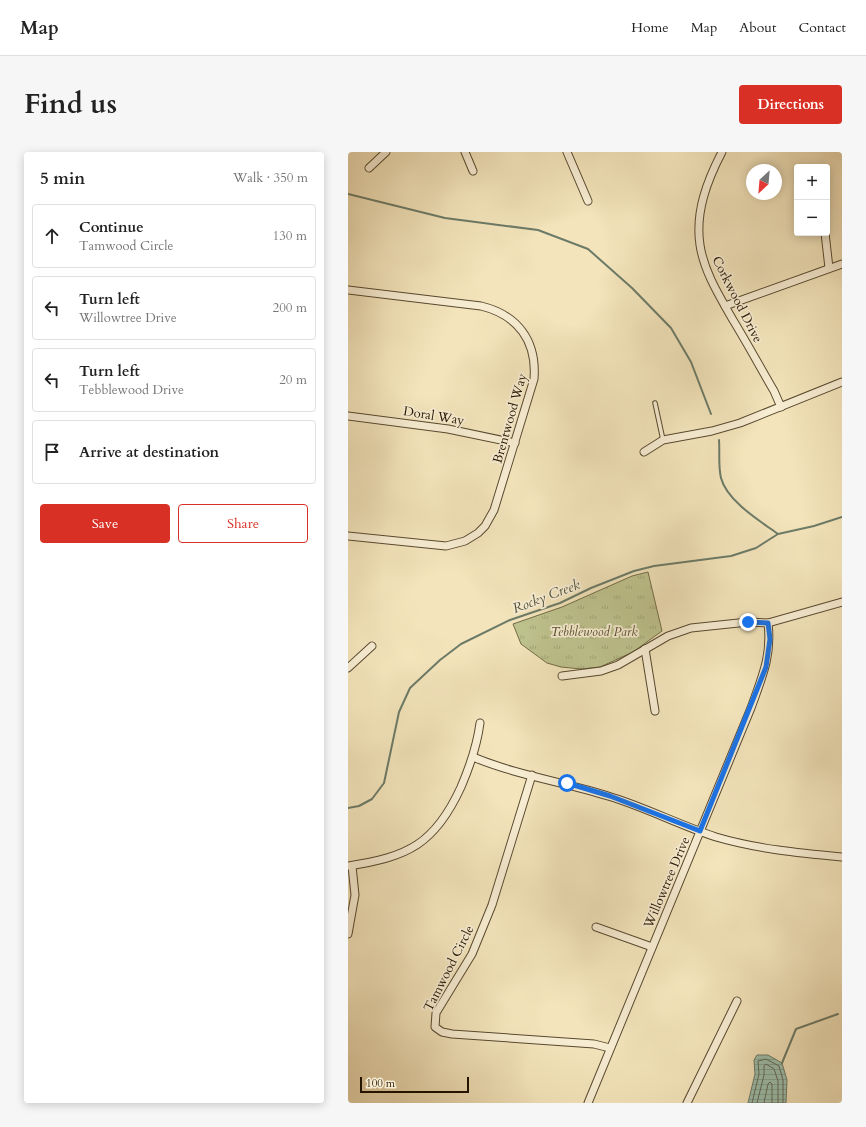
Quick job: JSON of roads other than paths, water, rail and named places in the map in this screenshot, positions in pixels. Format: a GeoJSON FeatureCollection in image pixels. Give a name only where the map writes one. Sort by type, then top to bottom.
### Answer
{"type":"FeatureCollection","features":[{"type":"Feature","properties":{"kind":"street"},"geometry":{"type":"LineString","coordinates":[[369,168],[386,152]]}},
{"type":"Feature","properties":{"kind":"street"},"geometry":{"type":"LineString","coordinates":[[465,152],[473,170]]}},
{"type":"Feature","properties":{"kind":"street"},"geometry":{"type":"LineString","coordinates":[[567,152],[588,201]]}},
{"type":"Feature","properties":{"kind":"street","name":"Corkwood Drive"},"geometry":{"type":"LineString","coordinates":[[722,152],[708,181],[703,198],[699,236],[705,266],[725,306],[774,391],[781,407]]}},
{"type":"Feature","properties":{"kind":"street"},"geometry":{"type":"LineString","coordinates":[[825,236],[829,268]]}},
{"type":"Feature","properties":{"kind":"street"},"geometry":{"type":"LineString","coordinates":[[725,306],[842,264]]}},
{"type":"Feature","properties":{"kind":"street","name":"Brentwood Way"},"geometry":{"type":"LineString","coordinates":[[348,290],[481,306],[499,312],[510,318],[523,333],[533,356],[535,368],[534,379],[515,443],[490,518],[484,526],[469,539],[454,545],[446,546],[348,536]]}},
{"type":"Feature","properties":{"kind":"street"},"geometry":{"type":"LineString","coordinates":[[644,452],[663,440],[726,427],[781,407],[842,382]]}},
{"type":"Feature","properties":{"kind":"street","name":"Doral Way"},"geometry":{"type":"LineString","coordinates":[[348,416],[448,429],[515,443]]}},
{"type":"Feature","properties":{"kind":"street"},"geometry":{"type":"LineString","coordinates":[[562,676],[610,668],[646,650],[668,636],[691,628],[741,622],[768,623],[842,602]]}},
{"type":"Feature","properties":{"kind":"street","name":"Willowtree Drive"},"geometry":{"type":"LineString","coordinates":[[588,1103],[766,667],[770,639],[768,623]]}},
{"type":"Feature","properties":{"kind":"street"},"geometry":{"type":"LineString","coordinates":[[348,668],[372,646]]}},
{"type":"Feature","properties":{"kind":"street"},"geometry":{"type":"LineString","coordinates":[[646,650],[655,711]]}},
{"type":"Feature","properties":{"kind":"street"},"geometry":{"type":"LineString","coordinates":[[348,934],[355,895],[350,866],[397,856],[430,836],[448,814],[473,757],[480,723]]}},
{"type":"Feature","properties":{"kind":"street"},"geometry":{"type":"LineString","coordinates":[[473,757],[487,763],[610,796],[715,836],[758,847],[842,857]]}},
{"type":"Feature","properties":{"kind":"street","name":"Tamwood Circle"},"geometry":{"type":"LineString","coordinates":[[532,775],[492,905],[472,954],[436,1013],[435,1027],[442,1032],[452,1034],[594,1044],[610,1048]]}},
{"type":"Feature","properties":{"kind":"street"},"geometry":{"type":"LineString","coordinates":[[596,927],[652,946]]}},
{"type":"Feature","properties":{"kind":"street"},"geometry":{"type":"LineString","coordinates":[[687,1103],[737,1001]]}},
{"type":"Feature","properties":{"kind":"lane"},"geometry":{"type":"LineString","coordinates":[[655,403],[663,440]]}},
{"type":"Feature","properties":{"kind":"water"},"geometry":{"type":"Polygon","coordinates":[[[757,1055],[768,1055],[782,1063],[787,1080],[786,1103],[748,1103],[755,1074],[754,1060],[757,1055]]]}},
{"type":"Feature","properties":{"kind":"waterway"},"geometry":{"type":"LineString","coordinates":[[348,194],[445,218],[538,230],[588,249],[632,288],[671,328],[691,362],[711,414]]}},
{"type":"Feature","properties":{"kind":"waterway"},"geometry":{"type":"LineString","coordinates":[[719,440],[719,464],[724,486],[730,495],[745,510],[778,534]]}},
{"type":"Feature","properties":{"kind":"waterway","name":"Rocky Creek"},"geometry":{"type":"LineString","coordinates":[[348,808],[359,806],[372,799],[384,783],[399,712],[410,688],[440,660],[461,644],[510,620],[560,603],[591,588],[634,571],[654,566],[731,556],[756,548],[778,534],[814,526],[842,517]]}},
{"type":"Feature","properties":{"kind":"waterway"},"geometry":{"type":"LineString","coordinates":[[782,1063],[796,1029],[838,1014]]}},
{"type":"Feature","properties":{"kind":"park label","name":"Tebblewood Park"},"geometry":{"type":"Point","coordinates":[594,631]}}]}
